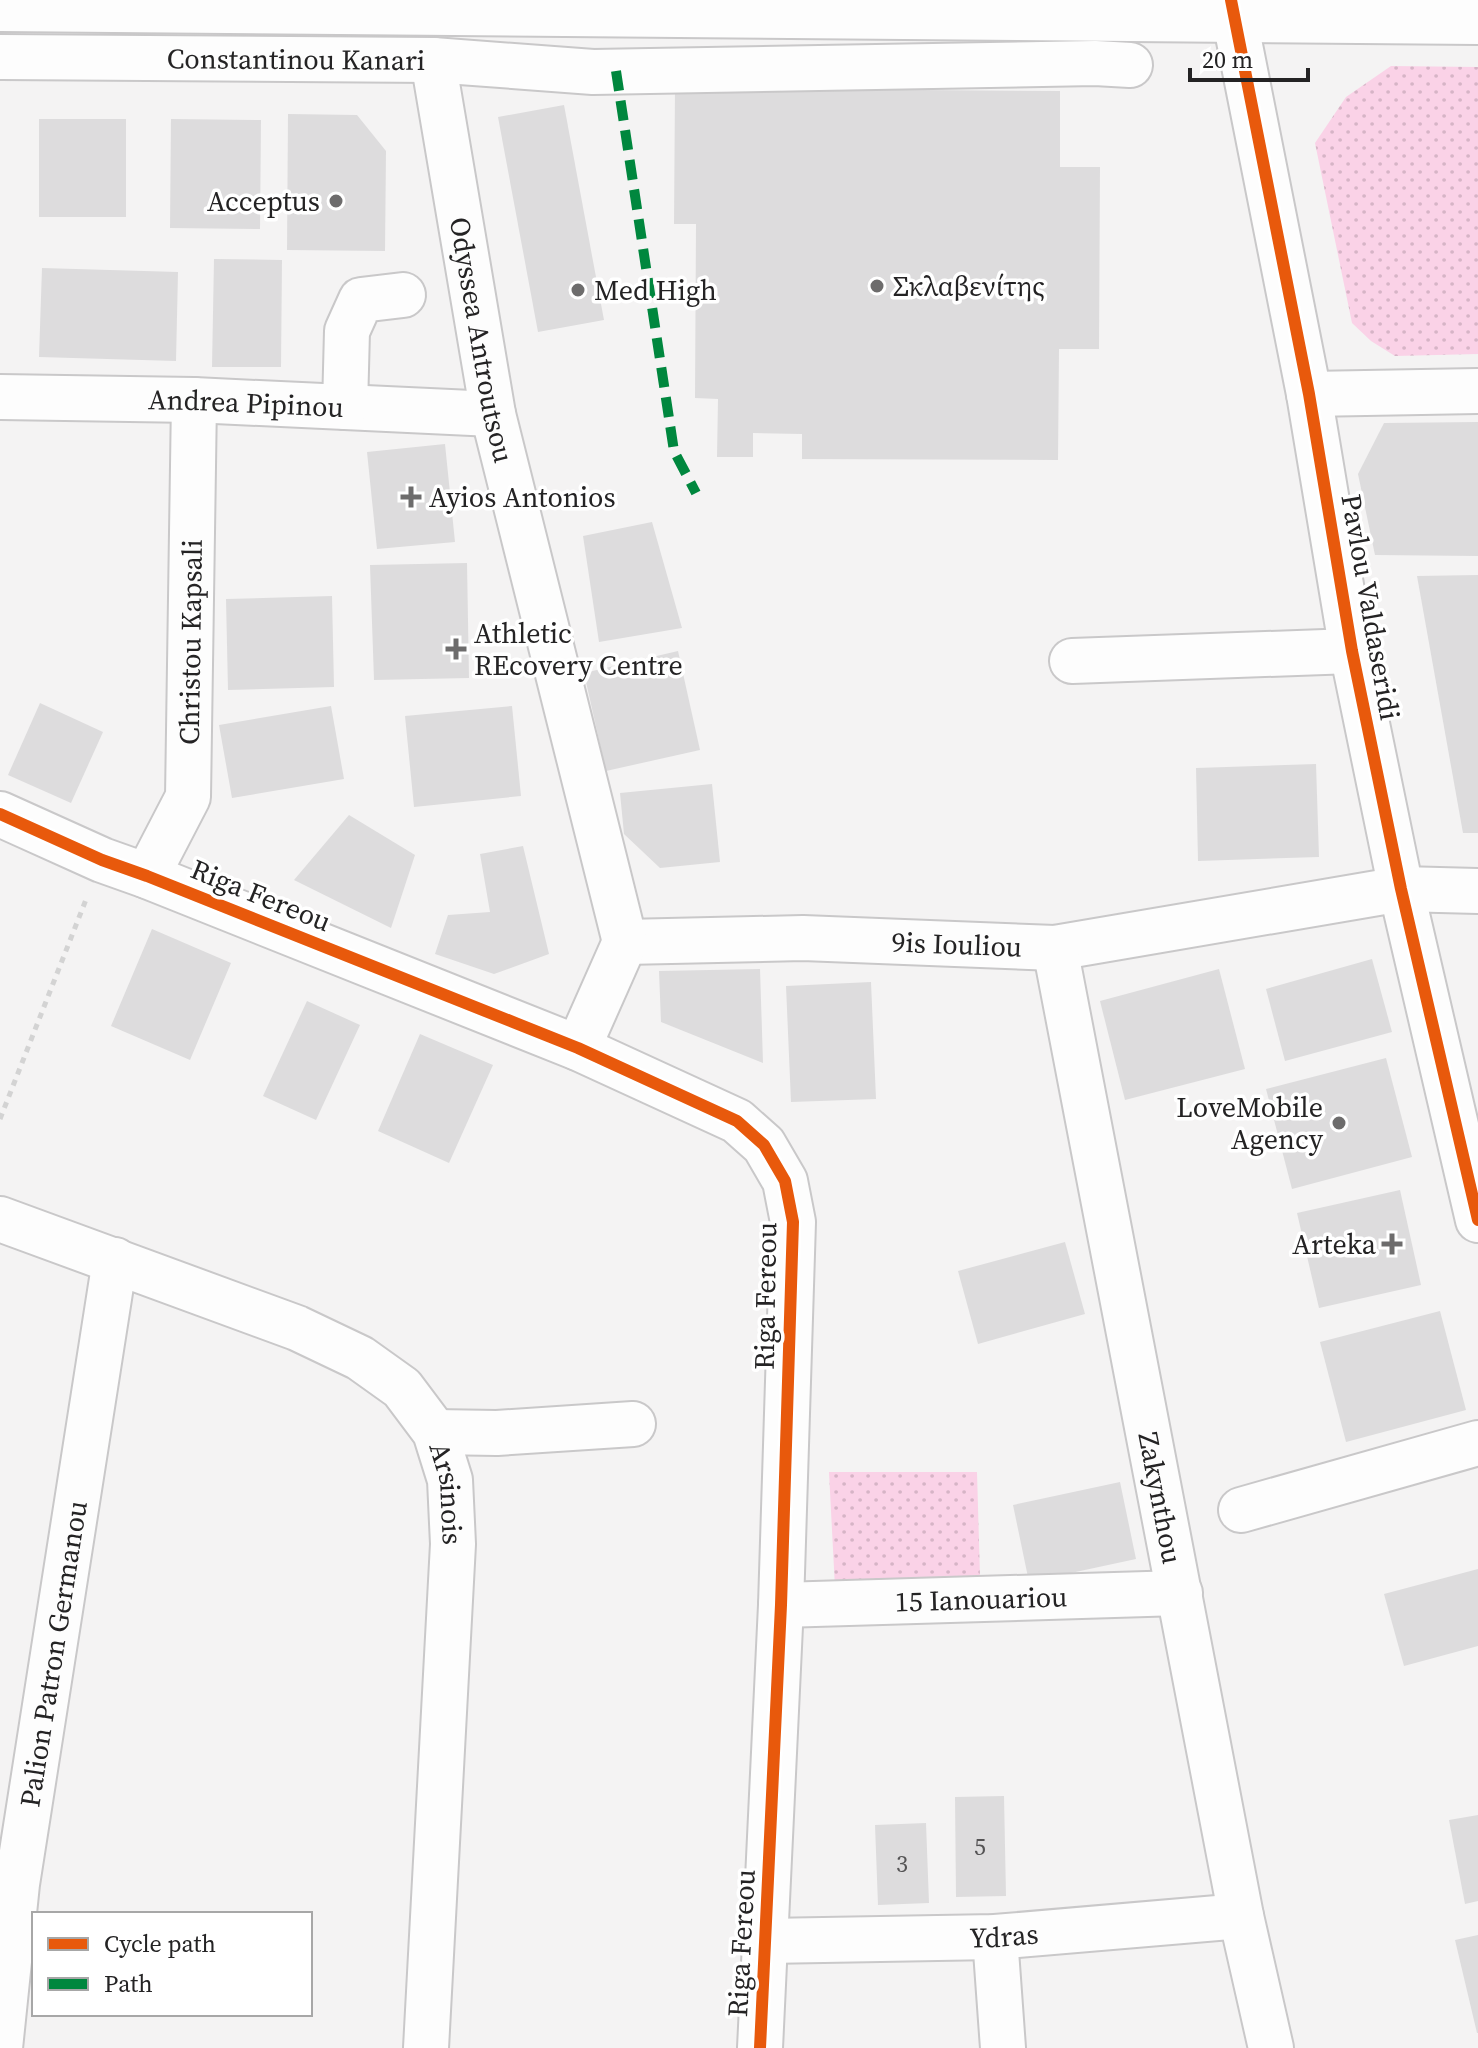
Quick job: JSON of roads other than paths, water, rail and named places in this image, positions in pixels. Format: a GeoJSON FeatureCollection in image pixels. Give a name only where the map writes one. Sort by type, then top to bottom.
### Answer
{"type":"FeatureCollection","features":[{"type":"Feature","properties":{"kind":"street"},"geometry":{"type":"LineString","coordinates":[[0,9],[1233,10],[1478,22]]}},
{"type":"Feature","properties":{"kind":"street","name":"Pavlou Valdaseridi"},"geometry":{"type":"LineString","coordinates":[[1233,10],[1309,394],[1352,651],[1401,889],[1470,1154],[1478,1220]]}},
{"type":"Feature","properties":{"kind":"street","name":"Constantinou Kanari"},"geometry":{"type":"LineString","coordinates":[[0,57],[433,60],[593,72],[1095,63],[1130,65]]}},
{"type":"Feature","properties":{"kind":"street","name":"Odyssea Antroutsou"},"geometry":{"type":"LineString","coordinates":[[433,60],[493,414],[625,942]]}},
{"type":"Feature","properties":{"kind":"street"},"geometry":{"type":"LineString","coordinates":[[345,407],[347,331],[361,300],[403,295]]}},
{"type":"Feature","properties":{"kind":"street"},"geometry":{"type":"LineString","coordinates":[[1309,394],[1478,391]]}},
{"type":"Feature","properties":{"kind":"street","name":"Andrea Pipinou"},"geometry":{"type":"LineString","coordinates":[[0,397],[194,400],[493,414]]}},
{"type":"Feature","properties":{"kind":"street","name":"Christou Kapsali"},"geometry":{"type":"LineString","coordinates":[[147,876],[188,797],[194,400]]}},
{"type":"Feature","properties":{"kind":"street"},"geometry":{"type":"LineString","coordinates":[[1072,661],[1352,651]]}},
{"type":"Feature","properties":{"kind":"street","name":"Riga Fereou"},"geometry":{"type":"LineString","coordinates":[[0,814],[102,860],[578,1048],[737,1121],[764,1145],[785,1181],[793,1222],[781,1605],[760,2048]]}},
{"type":"Feature","properties":{"kind":"street","name":"9is Iouliou"},"geometry":{"type":"LineString","coordinates":[[625,942],[803,938],[1055,948],[1401,889],[1478,891]]}},
{"type":"Feature","properties":{"kind":"street"},"geometry":{"type":"LineString","coordinates":[[578,1048],[625,942]]}},
{"type":"Feature","properties":{"kind":"street","name":"Zakynthou"},"geometry":{"type":"LineString","coordinates":[[1055,948],[1241,1916],[1271,2048]]}},
{"type":"Feature","properties":{"kind":"street","name":"Arsinois"},"geometry":{"type":"LineString","coordinates":[[0,1219],[297,1328],[360,1358],[402,1388],[435,1432],[450,1480],[453,1544],[426,2048]]}},
{"type":"Feature","properties":{"kind":"street","name":"Palion Patron Germanou"},"geometry":{"type":"LineString","coordinates":[[0,2048],[9,1883],[115,1260]]}},
{"type":"Feature","properties":{"kind":"street"},"geometry":{"type":"LineString","coordinates":[[435,1432],[497,1433],[633,1424]]}},
{"type":"Feature","properties":{"kind":"street"},"geometry":{"type":"LineString","coordinates":[[1241,1510],[1478,1443]]}},
{"type":"Feature","properties":{"kind":"street","name":"15 Ianouariou"},"geometry":{"type":"LineString","coordinates":[[781,1605],[1180,1593]]}},
{"type":"Feature","properties":{"kind":"street","name":"Ydras"},"geometry":{"type":"LineString","coordinates":[[766,1941],[995,1937],[1241,1916]]}},
{"type":"Feature","properties":{"kind":"street"},"geometry":{"type":"LineString","coordinates":[[995,1937],[1003,2048]]}},
{"type":"Feature","properties":{"kind":"place","name":"Acceptus"},"geometry":{"type":"Point","coordinates":[336,201]}},
{"type":"Feature","properties":{"kind":"place","name":"Σκλαβενίτης"},"geometry":{"type":"Point","coordinates":[877,286]}},
{"type":"Feature","properties":{"kind":"place","name":"Med High"},"geometry":{"type":"Point","coordinates":[578,290]}},
{"type":"Feature","properties":{"kind":"place","name":"Ayios Antonios"},"geometry":{"type":"Point","coordinates":[411,497]}},
{"type":"Feature","properties":{"kind":"place","name":"Athletic REcovery Centre"},"geometry":{"type":"Point","coordinates":[456,649]}},
{"type":"Feature","properties":{"kind":"place","name":"LoveMobile Agency"},"geometry":{"type":"Point","coordinates":[1339,1123]}},
{"type":"Feature","properties":{"kind":"place","name":"Arteka"},"geometry":{"type":"Point","coordinates":[1392,1244]}}]}
